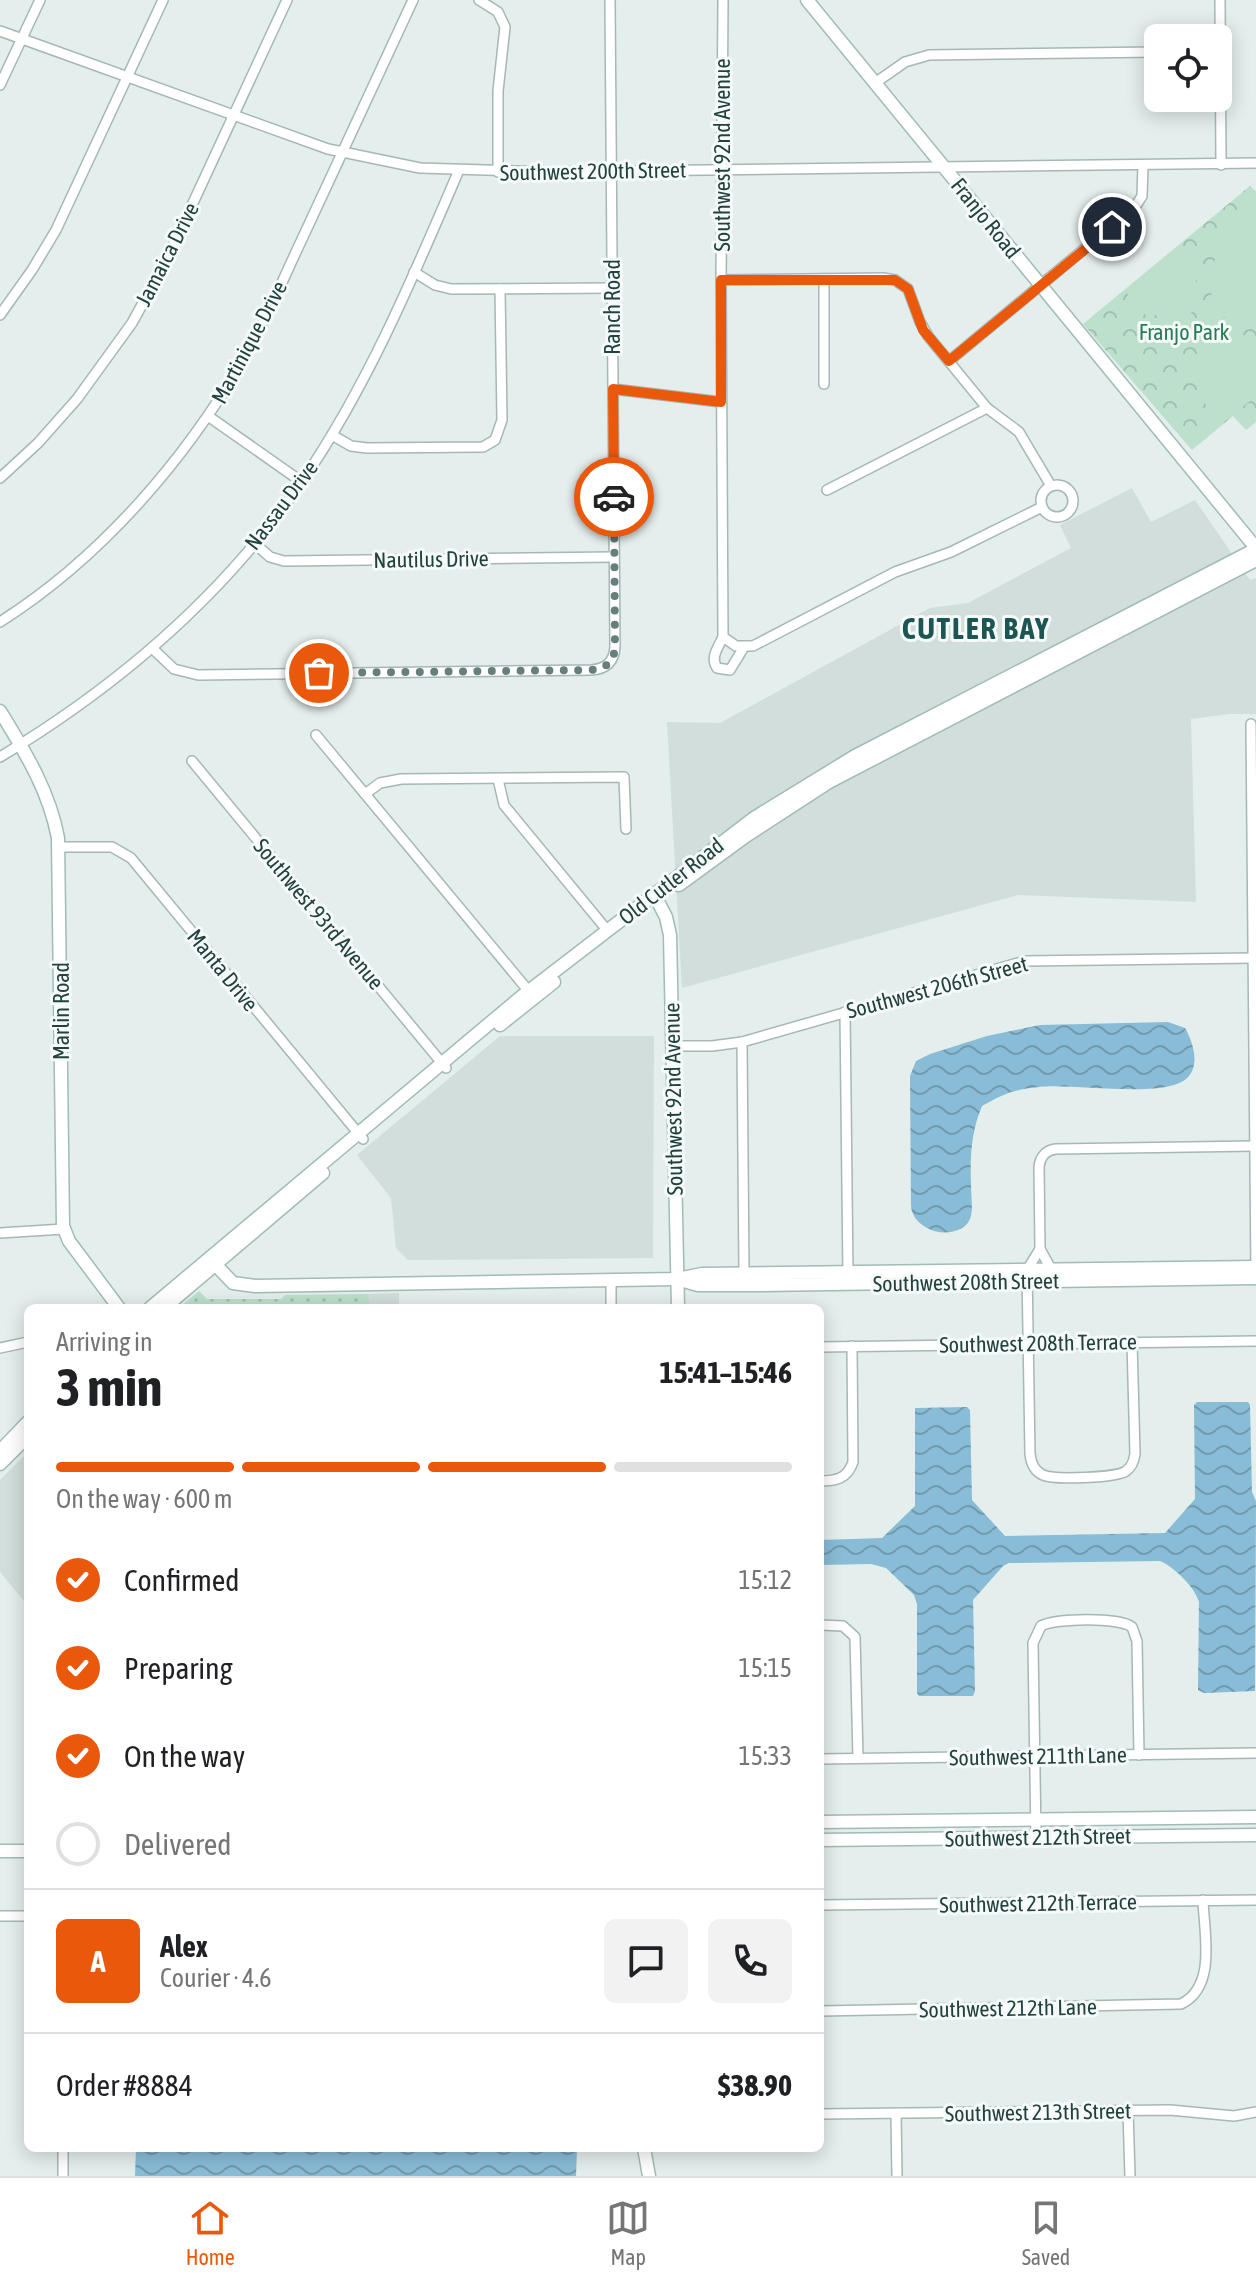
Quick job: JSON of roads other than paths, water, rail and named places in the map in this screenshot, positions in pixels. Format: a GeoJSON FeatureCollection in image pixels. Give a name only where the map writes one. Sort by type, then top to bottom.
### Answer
{"type":"FeatureCollection","features":[{"type":"Feature","properties":{"kind":"street"},"geometry":{"type":"LineString","coordinates":[[0,85],[40,0]]}},
{"type":"Feature","properties":{"kind":"street"},"geometry":{"type":"LineString","coordinates":[[0,315],[56,230],[163,0]]}},
{"type":"Feature","properties":{"kind":"street","name":"Jamaica Drive"},"geometry":{"type":"LineString","coordinates":[[0,478],[38,443],[77,399],[132,323],[167,259],[287,0]]}},
{"type":"Feature","properties":{"kind":"street","name":"Martinique Drive"},"geometry":{"type":"LineString","coordinates":[[0,622],[65,573],[119,523],[161,477],[208,416],[255,339],[413,0]]}},
{"type":"Feature","properties":{"kind":"street"},"geometry":{"type":"LineString","coordinates":[[479,0],[495,9],[505,27],[498,81],[498,172]]}},
{"type":"Feature","properties":{"kind":"street","name":"Ranch Road"},"geometry":{"type":"LineString","coordinates":[[152,648],[177,671],[198,675],[591,670],[611,662],[615,647],[610,0]]}},
{"type":"Feature","properties":{"kind":"street","name":"Southwest 92nd Avenue"},"geometry":{"type":"LineString","coordinates":[[723,0],[721,402],[726,641],[714,656],[717,668],[730,670],[744,647]]}},
{"type":"Feature","properties":{"kind":"street","name":"Franjo Road"},"geometry":{"type":"LineString","coordinates":[[807,0],[1256,548]]}},
{"type":"Feature","properties":{"kind":"street"},"geometry":{"type":"LineString","coordinates":[[1220,0],[1220,24]]}},
{"type":"Feature","properties":{"kind":"street","name":"Southwest 200th Street"},"geometry":{"type":"LineString","coordinates":[[0,31],[342,152],[420,168],[498,172],[1256,163]]}},
{"type":"Feature","properties":{"kind":"street"},"geometry":{"type":"LineString","coordinates":[[875,83],[905,62],[929,55],[1144,52]]}},
{"type":"Feature","properties":{"kind":"street"},"geometry":{"type":"LineString","coordinates":[[1220,112],[1221,165]]}},
{"type":"Feature","properties":{"kind":"street"},"geometry":{"type":"LineString","coordinates":[[949,361],[1135,207],[1142,196],[1143,165]]}},
{"type":"Feature","properties":{"kind":"street","name":"Nassau Drive"},"geometry":{"type":"LineString","coordinates":[[0,757],[74,711],[152,648],[212,591],[302,482],[359,386],[459,170]]}},
{"type":"Feature","properties":{"kind":"street"},"geometry":{"type":"LineString","coordinates":[[414,272],[429,283],[445,288],[613,288]]}},
{"type":"Feature","properties":{"kind":"street"},"geometry":{"type":"LineString","coordinates":[[824,279],[824,384]]}},
{"type":"Feature","properties":{"kind":"street"},"geometry":{"type":"LineString","coordinates":[[721,280],[895,280],[908,289],[923,330],[987,408],[1019,432],[1051,486]]}},
{"type":"Feature","properties":{"kind":"street"},"geometry":{"type":"LineString","coordinates":[[332,435],[346,444],[362,448],[483,447],[495,440],[502,420],[500,289]]}},
{"type":"Feature","properties":{"kind":"street"},"geometry":{"type":"LineString","coordinates":[[613,389],[721,402]]}},
{"type":"Feature","properties":{"kind":"street"},"geometry":{"type":"LineString","coordinates":[[827,490],[987,408]]}},
{"type":"Feature","properties":{"kind":"street"},"geometry":{"type":"LineString","coordinates":[[208,416],[302,482]]}},
{"type":"Feature","properties":{"kind":"street"},"geometry":{"type":"LineString","coordinates":[[1051,486],[1066,488],[1072,496],[1072,507],[1060,517],[1049,515],[1042,507],[1043,493],[1051,486]]}},
{"type":"Feature","properties":{"kind":"street"},"geometry":{"type":"LineString","coordinates":[[726,641],[744,647],[753,646],[895,572],[951,552],[1042,507]]}},
{"type":"Feature","properties":{"kind":"street","name":"Nautilus Drive"},"geometry":{"type":"LineString","coordinates":[[254,543],[270,557],[284,561],[614,557]]}},
{"type":"Feature","properties":{"kind":"street","name":"Old Cutler Road"},"geometry":{"type":"LineString","coordinates":[[1149,610],[1256,548]]}},
{"type":"Feature","properties":{"kind":"street","name":"Old Cutler Road"},"geometry":{"type":"LineString","coordinates":[[808,790],[890,749],[1045,663],[1256,560]]}},
{"type":"Feature","properties":{"kind":"street","name":"Old Cutler Road"},"geometry":{"type":"LineString","coordinates":[[532,994],[731,834],[899,733],[989,692]]}},
{"type":"Feature","properties":{"kind":"street","name":"Marlin Road"},"geometry":{"type":"LineString","coordinates":[[0,711],[47,794],[59,847],[64,1229]]}},
{"type":"Feature","properties":{"kind":"street"},"geometry":{"type":"LineString","coordinates":[[1251,724],[1256,1278]]}},
{"type":"Feature","properties":{"kind":"street"},"geometry":{"type":"LineString","coordinates":[[890,749],[899,733]]}},
{"type":"Feature","properties":{"kind":"street"},"geometry":{"type":"LineString","coordinates":[[316,735],[532,994]]}},
{"type":"Feature","properties":{"kind":"street","name":"Southwest 93rd Avenue"},"geometry":{"type":"LineString","coordinates":[[192,761],[444,1066]]}},
{"type":"Feature","properties":{"kind":"street"},"geometry":{"type":"LineString","coordinates":[[365,794],[388,781],[624,777],[626,829]]}},
{"type":"Feature","properties":{"kind":"street"},"geometry":{"type":"LineString","coordinates":[[498,779],[504,805],[607,930]]}},
{"type":"Feature","properties":{"kind":"street","name":"Manta Drive"},"geometry":{"type":"LineString","coordinates":[[59,847],[112,847],[131,858],[361,1137]]}},
{"type":"Feature","properties":{"kind":"street","name":"Southwest 92nd Avenue"},"geometry":{"type":"LineString","coordinates":[[656,897],[668,921],[670,935],[678,1304]]}},
{"type":"Feature","properties":{"kind":"street","name":"Old Cutler Road"},"geometry":{"type":"LineString","coordinates":[[155,1304],[212,1261],[607,930],[656,897]]}},
{"type":"Feature","properties":{"kind":"street","name":"Southwest 206th Street"},"geometry":{"type":"LineString","coordinates":[[672,1046],[742,1042],[1031,961],[1254,958]]}},
{"type":"Feature","properties":{"kind":"street"},"geometry":{"type":"LineString","coordinates":[[845,1012],[848,1278]]}},
{"type":"Feature","properties":{"kind":"street"},"geometry":{"type":"LineString","coordinates":[[742,1042],[744,1273]]}},
{"type":"Feature","properties":{"kind":"street"},"geometry":{"type":"LineString","coordinates":[[1132,1342],[1135,1454],[1129,1469],[1114,1476],[1053,1477],[1039,1472],[1032,1463],[1030,1451],[1028,1276],[1040,1249],[1039,1167],[1042,1158],[1054,1149],[1255,1146]]}},
{"type":"Feature","properties":{"kind":"street"},"geometry":{"type":"LineString","coordinates":[[0,1233],[64,1229],[73,1247],[116,1304]]}},
{"type":"Feature","properties":{"kind":"street"},"geometry":{"type":"LineString","coordinates":[[1040,1249],[1051,1269]]}},
{"type":"Feature","properties":{"kind":"street","name":"Old Cutler Road"},"geometry":{"type":"LineString","coordinates":[[168,1304],[212,1261]]}},
{"type":"Feature","properties":{"kind":"street","name":"Southwest 208th Street"},"geometry":{"type":"LineString","coordinates":[[212,1261],[233,1283],[247,1286],[677,1279],[702,1274],[744,1273],[848,1278]]}},
{"type":"Feature","properties":{"kind":"street","name":"Southwest 208th Street"},"geometry":{"type":"LineString","coordinates":[[1028,1276],[1051,1269],[1256,1267]]}},
{"type":"Feature","properties":{"kind":"street","name":"Southwest 208th Street"},"geometry":{"type":"LineString","coordinates":[[677,1279],[698,1285],[848,1278],[1256,1278]]}},
{"type":"Feature","properties":{"kind":"street"},"geometry":{"type":"LineString","coordinates":[[611,1280],[611,1304]]}},
{"type":"Feature","properties":{"kind":"street","name":"Southwest 208th Terrace"},"geometry":{"type":"LineString","coordinates":[[824,1347],[1256,1341]]}},
{"type":"Feature","properties":{"kind":"street"},"geometry":{"type":"LineString","coordinates":[[0,1348],[24,1343]]}},
{"type":"Feature","properties":{"kind":"street"},"geometry":{"type":"LineString","coordinates":[[824,1480],[844,1476],[852,1467],[852,1346]]}},
{"type":"Feature","properties":{"kind":"street"},"geometry":{"type":"LineString","coordinates":[[0,1451],[24,1426]]}},
{"type":"Feature","properties":{"kind":"street"},"geometry":{"type":"LineString","coordinates":[[0,1464],[24,1440]]}},
{"type":"Feature","properties":{"kind":"street"},"geometry":{"type":"LineString","coordinates":[[1036,1838],[1033,1643],[1041,1626],[1051,1622],[1115,1621],[1129,1625],[1137,1641],[1139,1755]]}},
{"type":"Feature","properties":{"kind":"street"},"geometry":{"type":"LineString","coordinates":[[824,1625],[840,1625],[852,1632],[857,1645],[858,1758]]}},
{"type":"Feature","properties":{"kind":"street","name":"Southwest 211th Lane"},"geometry":{"type":"LineString","coordinates":[[824,1759],[1256,1753]]}},
{"type":"Feature","properties":{"kind":"street","name":"Southwest 212th Street"},"geometry":{"type":"LineString","coordinates":[[824,1822],[1256,1817]]}},
{"type":"Feature","properties":{"kind":"street","name":"Southwest 212th Street"},"geometry":{"type":"LineString","coordinates":[[824,1840],[1256,1835]]}},
{"type":"Feature","properties":{"kind":"street"},"geometry":{"type":"LineString","coordinates":[[0,1851],[24,1851]]}},
{"type":"Feature","properties":{"kind":"street","name":"Southwest 212th Lane"},"geometry":{"type":"LineString","coordinates":[[824,2011],[1181,2004],[1194,1997],[1201,1987],[1204,1971],[1203,1900]]}},
{"type":"Feature","properties":{"kind":"street","name":"Southwest 212th Terrace"},"geometry":{"type":"LineString","coordinates":[[824,1905],[1256,1900]]}},
{"type":"Feature","properties":{"kind":"street"},"geometry":{"type":"LineString","coordinates":[[0,1916],[24,1916]]}},
{"type":"Feature","properties":{"kind":"street","name":"Southwest 213th Street"},"geometry":{"type":"LineString","coordinates":[[824,2114],[1186,2110],[1226,2116],[1256,2112]]}},
{"type":"Feature","properties":{"kind":"street"},"geometry":{"type":"LineString","coordinates":[[1128,2111],[1130,2176]]}},
{"type":"Feature","properties":{"kind":"street"},"geometry":{"type":"LineString","coordinates":[[896,2114],[897,2176]]}},
{"type":"Feature","properties":{"kind":"street"},"geometry":{"type":"LineString","coordinates":[[63,2152],[63,2176]]}},
{"type":"Feature","properties":{"kind":"street"},"geometry":{"type":"LineString","coordinates":[[645,2152],[649,2176]]}},
{"type":"Feature","properties":{"kind":"water"},"geometry":{"type":"Polygon","coordinates":[[[1168,1022],[1185,1028],[1191,1040],[1194,1061],[1191,1074],[1186,1079],[1158,1088],[1031,1088],[989,1102],[982,1106],[973,1135],[969,1222],[953,1232],[940,1232],[929,1229],[917,1220],[911,1206],[910,1076],[916,1061],[987,1036],[1040,1025],[1168,1022]]]}},
{"type":"Feature","properties":{"kind":"water"},"geometry":{"type":"Polygon","coordinates":[[[1197,1402],[1248,1402],[1250,1405],[1252,1492],[1256,1501],[1255,1691],[1204,1693],[1198,1690],[1199,1602],[1183,1578],[1160,1561],[1009,1563],[973,1600],[973,1696],[919,1696],[917,1604],[914,1595],[886,1568],[871,1564],[824,1565],[824,1540],[882,1538],[915,1506],[915,1408],[967,1407],[970,1410],[972,1500],[1005,1536],[1165,1533],[1195,1499],[1194,1405],[1197,1402]]]}},
{"type":"Feature","properties":{"kind":"water"},"geometry":{"type":"Polygon","coordinates":[[[136,2152],[577,2152],[576,2176],[135,2176],[136,2152]]]}},
{"type":"Feature","properties":{"kind":"district","name":"CUTLER BAY"},"geometry":{"type":"Point","coordinates":[976,629]}},
{"type":"Feature","properties":{"kind":"park label","name":"Franjo Park"},"geometry":{"type":"Point","coordinates":[1184,332]}}]}
